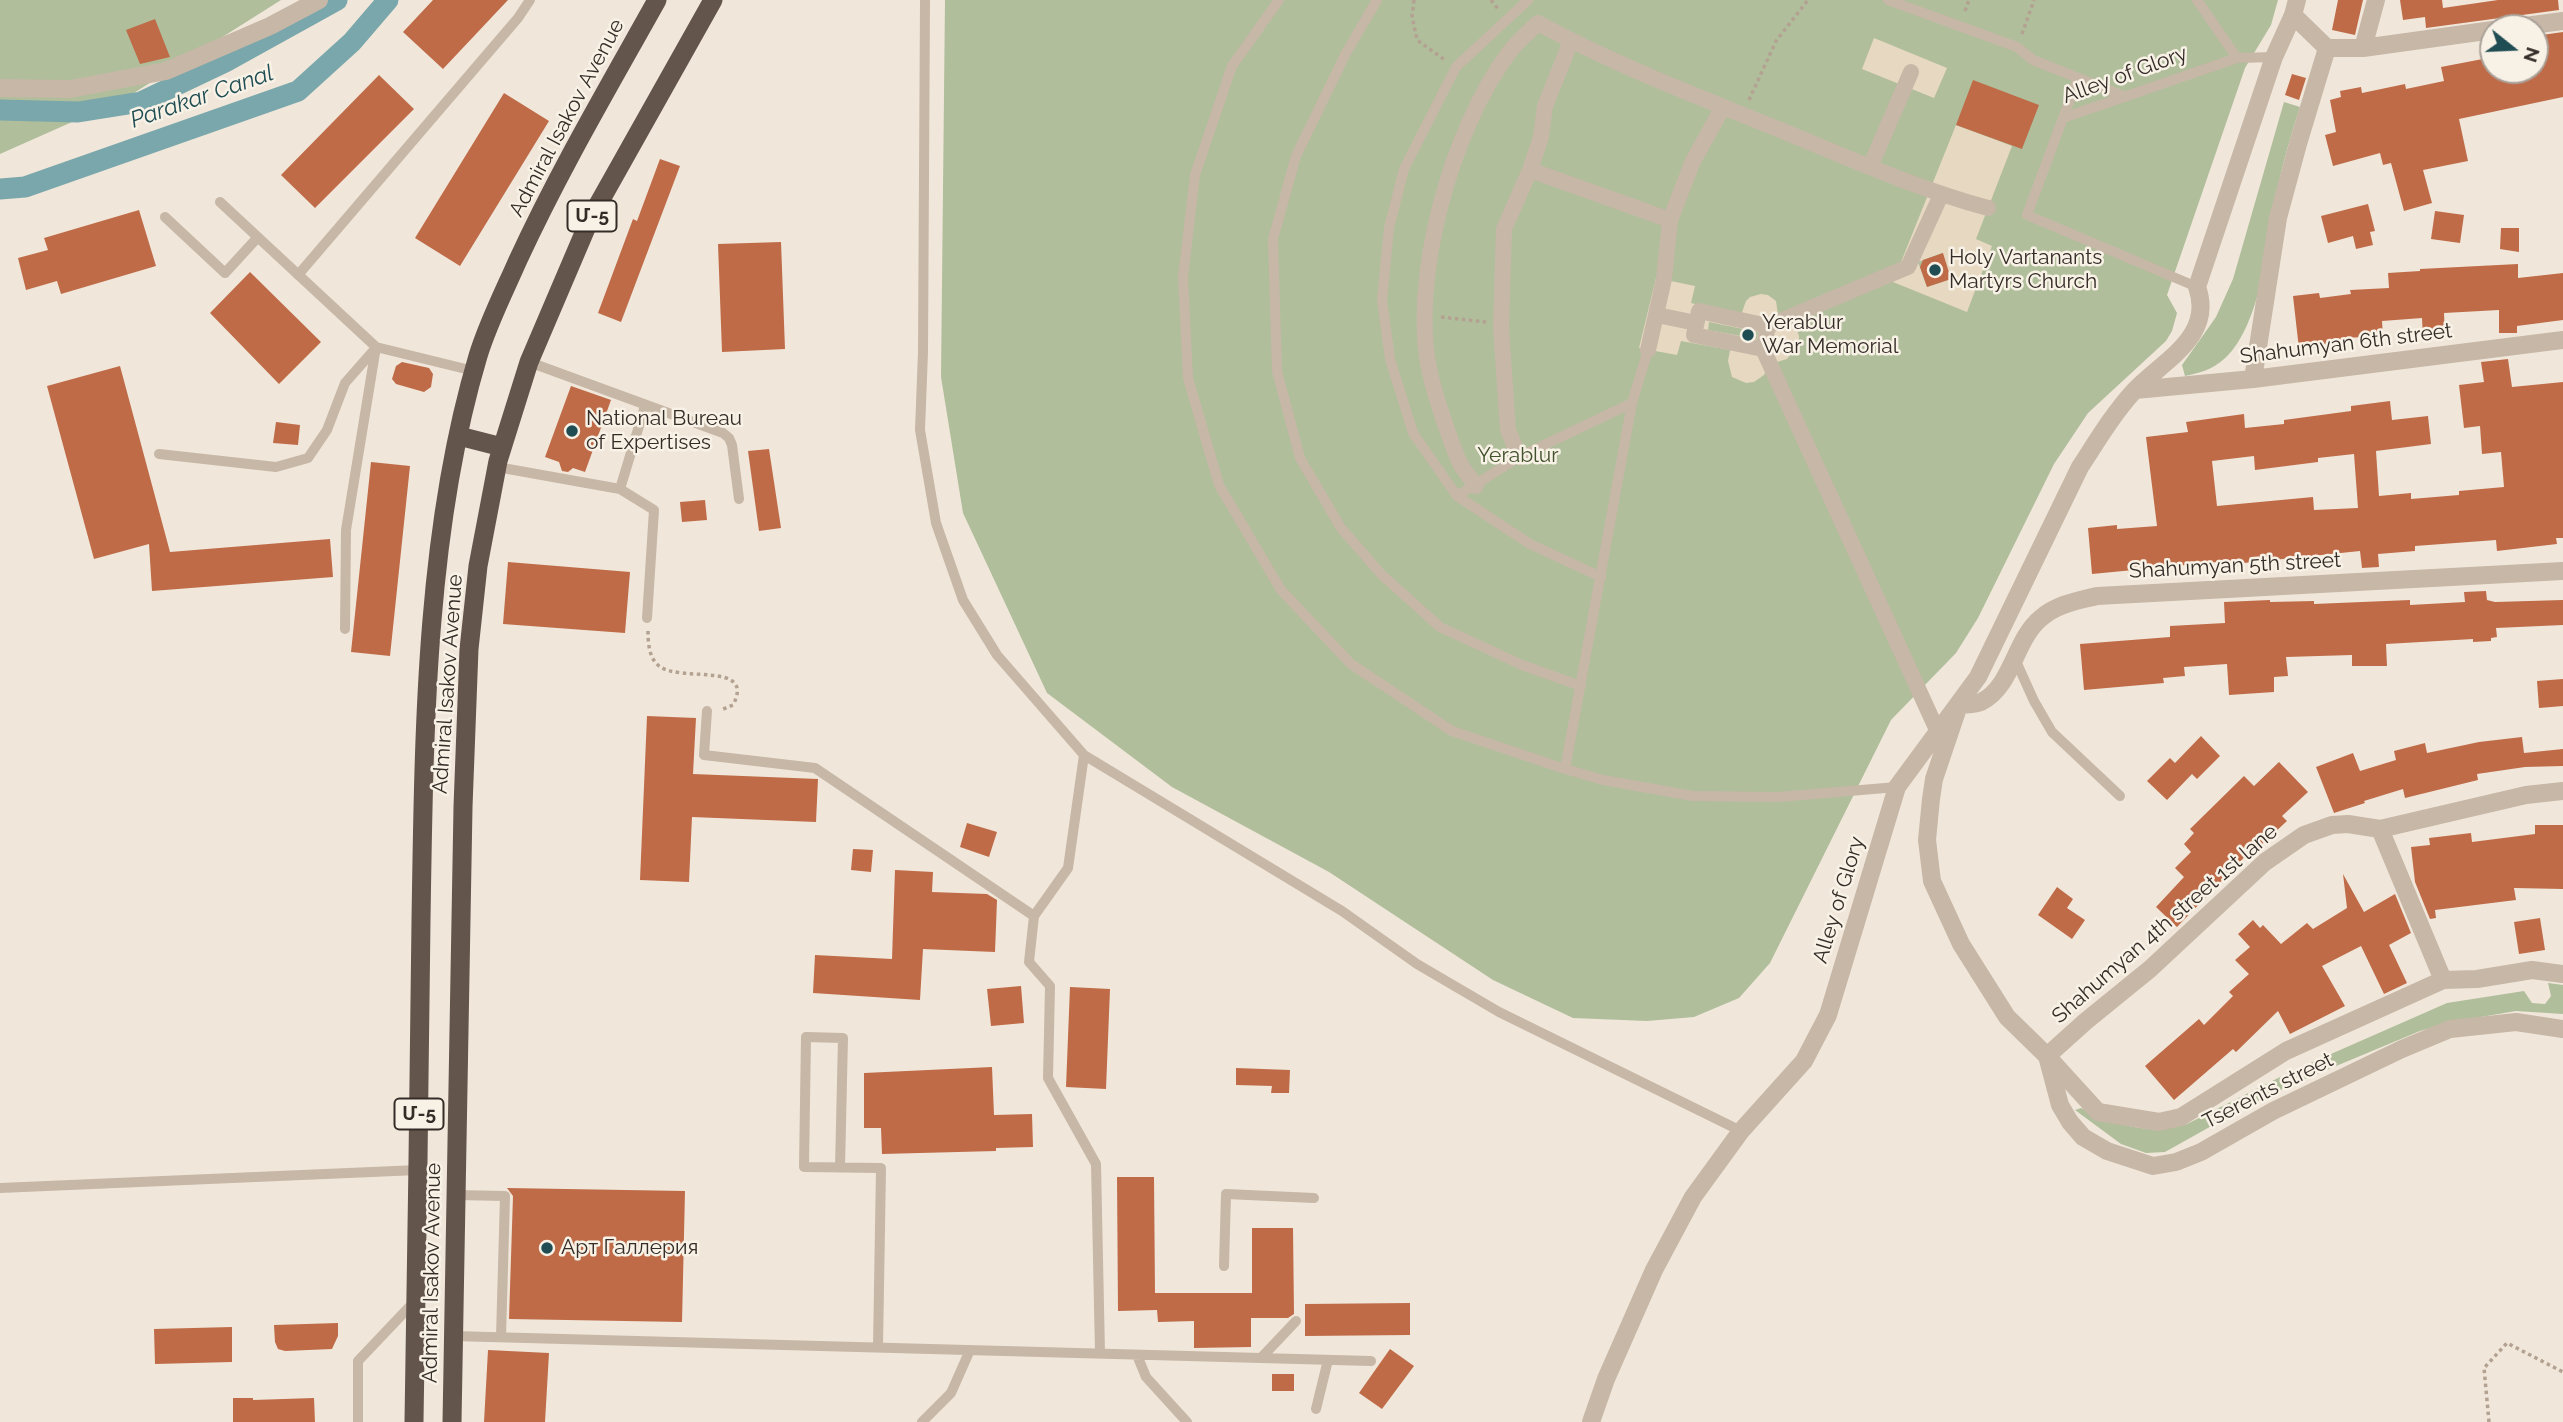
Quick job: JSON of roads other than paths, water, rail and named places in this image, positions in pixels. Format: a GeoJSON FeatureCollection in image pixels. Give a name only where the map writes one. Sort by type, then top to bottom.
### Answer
{"type":"FeatureCollection","features":[{"type":"Feature","properties":{"kind":"highway","name":"Admiral Isakov Avenue"},"geometry":{"type":"LineString","coordinates":[[414,1422],[423,806],[430,652],[436,582],[459,436],[474,370],[489,324],[550,190],[657,0]]}},
{"type":"Feature","properties":{"kind":"highway","name":"Admiral Isakov Avenue"},"geometry":{"type":"LineString","coordinates":[[452,1422],[463,807],[469,649],[478,566],[502,447],[529,362],[590,219],[713,0]]}},
{"type":"Feature","properties":{"kind":"highway"},"geometry":{"type":"LineString","coordinates":[[459,436],[502,447]]}},
{"type":"Feature","properties":{"kind":"street"},"geometry":{"type":"LineString","coordinates":[[0,88],[70,89],[166,71],[270,26],[319,0]]}},
{"type":"Feature","properties":{"kind":"street"},"geometry":{"type":"LineString","coordinates":[[2363,48],[2376,0]]}},
{"type":"Feature","properties":{"kind":"street"},"geometry":{"type":"LineString","coordinates":[[2295,8],[2327,48]]}},
{"type":"Feature","properties":{"kind":"street","name":"Alley of Glory"},"geometry":{"type":"LineString","coordinates":[[1591,1422],[1606,1379],[1654,1270],[1693,1197],[1741,1131],[1804,1061],[1818,1038],[1828,1015],[1897,787],[1978,677],[2080,467],[2098,438],[2135,390],[2181,350],[2202,311],[2197,287],[2274,57],[2295,8]]}},
{"type":"Feature","properties":{"kind":"street"},"geometry":{"type":"LineString","coordinates":[[1475,486],[1459,460],[1430,373],[1426,315],[1428,267],[1438,211],[1454,157],[1477,107],[1508,53],[1538,23],[1571,41],[1742,115],[1941,195],[1988,208]]}},
{"type":"Feature","properties":{"kind":"street"},"geometry":{"type":"LineString","coordinates":[[2327,48],[2363,48],[2479,32]]}},
{"type":"Feature","properties":{"kind":"street"},"geometry":{"type":"LineString","coordinates":[[1520,457],[1508,430],[1501,324],[1504,229],[1530,170],[1541,137],[1545,106],[1571,41]]}},
{"type":"Feature","properties":{"kind":"street"},"geometry":{"type":"LineString","coordinates":[[2253,379],[2278,218],[2327,48]]}},
{"type":"Feature","properties":{"kind":"street"},"geometry":{"type":"LineString","coordinates":[[1870,167],[1911,72]]}},
{"type":"Feature","properties":{"kind":"street"},"geometry":{"type":"LineString","coordinates":[[1648,349],[1657,316],[1670,220],[1693,161],[1723,107]]}},
{"type":"Feature","properties":{"kind":"street"},"geometry":{"type":"LineString","coordinates":[[1530,170],[1670,220]]}},
{"type":"Feature","properties":{"kind":"street"},"geometry":{"type":"LineString","coordinates":[[1763,349],[1694,335],[1699,312],[1768,326],[1908,267],[1941,195]]}},
{"type":"Feature","properties":{"kind":"street"},"geometry":{"type":"LineString","coordinates":[[1657,316],[1696,323]]}},
{"type":"Feature","properties":{"kind":"street"},"geometry":{"type":"LineString","coordinates":[[1768,326],[1763,349],[1937,730]]}},
{"type":"Feature","properties":{"kind":"street","name":"Shahumyan 6th street"},"geometry":{"type":"LineString","coordinates":[[2135,390],[2253,379],[2563,340]]}},
{"type":"Feature","properties":{"kind":"street","name":"Shahumyan 5th street"},"geometry":{"type":"LineString","coordinates":[[1959,705],[1979,703],[1996,690],[2015,659],[2026,633],[2041,617],[2063,604],[2097,596],[2563,571]]}},
{"type":"Feature","properties":{"kind":"street","name":"Tserents street"},"geometry":{"type":"LineString","coordinates":[[1959,705],[1934,779],[1931,799],[1927,840],[1933,881],[1961,944],[2007,1017],[2098,1112],[2159,1122],[2181,1117],[2286,1051],[2443,980],[2477,979],[2532,970],[2563,974]]}},
{"type":"Feature","properties":{"kind":"street","name":"Shahumyan 4th street 1st lane"},"geometry":{"type":"LineString","coordinates":[[2047,1056],[2150,969],[2265,862],[2304,835],[2332,825],[2348,824],[2380,829],[2526,795],[2563,791]]}},
{"type":"Feature","properties":{"kind":"street"},"geometry":{"type":"LineString","coordinates":[[2380,829],[2443,980]]}},
{"type":"Feature","properties":{"kind":"street","name":"Tserents street"},"geometry":{"type":"LineString","coordinates":[[2047,1056],[2060,1105],[2083,1137],[2106,1151],[2153,1166],[2176,1162],[2201,1152],[2273,1111],[2450,1029],[2516,1022],[2563,1030]]}},
{"type":"Feature","properties":{"kind":"lane"},"geometry":{"type":"LineString","coordinates":[[298,275],[518,18],[530,0]]}},
{"type":"Feature","properties":{"kind":"lane"},"geometry":{"type":"LineString","coordinates":[[925,0],[920,430],[936,523],[963,600],[997,655],[1084,755],[1342,911],[1417,964],[1499,1012],[1741,1131]]}},
{"type":"Feature","properties":{"kind":"lane"},"geometry":{"type":"LineString","coordinates":[[1279,0],[1232,66],[1195,175],[1183,277],[1188,378],[1219,485],[1281,590],[1351,664],[1452,731],[1565,769],[1603,780],[1693,796],[1778,797],[1897,787]]}},
{"type":"Feature","properties":{"kind":"lane"},"geometry":{"type":"LineString","coordinates":[[1377,0],[1346,52],[1296,156],[1273,239],[1277,371],[1300,458],[1341,528],[1382,575],[1440,627],[1522,665],[1581,686]]}},
{"type":"Feature","properties":{"kind":"lane"},"geometry":{"type":"LineString","coordinates":[[1528,0],[1456,67],[1404,169],[1389,228],[1382,300],[1390,359],[1413,433],[1457,496],[1530,544],[1601,577]]}},
{"type":"Feature","properties":{"kind":"lane"},"geometry":{"type":"LineString","coordinates":[[1888,0],[2017,47],[2033,60],[2126,97]]}},
{"type":"Feature","properties":{"kind":"lane"},"geometry":{"type":"LineString","coordinates":[[2197,0],[2237,58]]}},
{"type":"Feature","properties":{"kind":"lane","name":"Alley of Glory"},"geometry":{"type":"LineString","coordinates":[[2197,287],[2027,215],[2063,118],[2237,58],[2274,57]]}},
{"type":"Feature","properties":{"kind":"lane"},"geometry":{"type":"LineString","coordinates":[[2063,118],[2078,78]]}},
{"type":"Feature","properties":{"kind":"lane"},"geometry":{"type":"LineString","coordinates":[[220,202],[376,347],[474,370]]}},
{"type":"Feature","properties":{"kind":"lane"},"geometry":{"type":"LineString","coordinates":[[165,217],[225,272],[258,237]]}},
{"type":"Feature","properties":{"kind":"lane"},"geometry":{"type":"LineString","coordinates":[[159,454],[276,467],[308,458],[327,430],[345,383],[376,347]]}},
{"type":"Feature","properties":{"kind":"lane"},"geometry":{"type":"LineString","coordinates":[[345,629],[346,530],[376,347]]}},
{"type":"Feature","properties":{"kind":"lane"},"geometry":{"type":"LineString","coordinates":[[1565,769],[1632,403],[1648,349]]}},
{"type":"Feature","properties":{"kind":"lane"},"geometry":{"type":"LineString","coordinates":[[529,362],[723,433],[729,438],[739,499]]}},
{"type":"Feature","properties":{"kind":"lane"},"geometry":{"type":"LineString","coordinates":[[1457,496],[1520,457],[1632,403]]}},
{"type":"Feature","properties":{"kind":"lane"},"geometry":{"type":"LineString","coordinates":[[620,489],[645,406]]}},
{"type":"Feature","properties":{"kind":"lane"},"geometry":{"type":"LineString","coordinates":[[497,467],[620,489],[654,510],[647,618]]}},
{"type":"Feature","properties":{"kind":"lane"},"geometry":{"type":"LineString","coordinates":[[2015,659],[2052,732],[2120,796]]}},
{"type":"Feature","properties":{"kind":"lane"},"geometry":{"type":"LineString","coordinates":[[706,711],[705,755],[815,768],[1034,916]]}},
{"type":"Feature","properties":{"kind":"lane"},"geometry":{"type":"LineString","coordinates":[[1084,755],[1068,868],[1034,916],[1029,962],[1050,986],[1048,1079],[1096,1164],[1100,1353]]}},
{"type":"Feature","properties":{"kind":"lane"},"geometry":{"type":"LineString","coordinates":[[840,1167],[843,1038],[806,1037],[803,1167],[881,1168],[877,1347]]}},
{"type":"Feature","properties":{"kind":"lane"},"geometry":{"type":"LineString","coordinates":[[0,1188],[418,1170]]}},
{"type":"Feature","properties":{"kind":"lane"},"geometry":{"type":"LineString","coordinates":[[1224,1266],[1226,1194],[1314,1198]]}},
{"type":"Feature","properties":{"kind":"lane"},"geometry":{"type":"LineString","coordinates":[[456,1195],[505,1196],[501,1337]]}},
{"type":"Feature","properties":{"kind":"lane"},"geometry":{"type":"LineString","coordinates":[[358,1422],[358,1361],[416,1300]]}},
{"type":"Feature","properties":{"kind":"lane"},"geometry":{"type":"LineString","coordinates":[[1261,1358],[1296,1321]]}},
{"type":"Feature","properties":{"kind":"lane"},"geometry":{"type":"LineString","coordinates":[[453,1336],[1371,1361]]}},
{"type":"Feature","properties":{"kind":"lane"},"geometry":{"type":"LineString","coordinates":[[922,1422],[951,1393],[970,1350]]}},
{"type":"Feature","properties":{"kind":"lane"},"geometry":{"type":"LineString","coordinates":[[1137,1355],[1146,1377],[1187,1422]]}},
{"type":"Feature","properties":{"kind":"lane"},"geometry":{"type":"LineString","coordinates":[[1316,1409],[1328,1360]]}},
{"type":"Feature","properties":{"kind":"waterway"},"geometry":{"type":"LineString","coordinates":[[0,110],[78,112],[141,102],[225,62],[337,0]]}},
{"type":"Feature","properties":{"kind":"waterway","name":"Parakar Canal"},"geometry":{"type":"LineString","coordinates":[[0,189],[25,187],[298,91],[352,42],[388,0]]}},
{"type":"Feature","properties":{"kind":"place","name":"Holy Vartanants Martyrs Church"},"geometry":{"type":"Point","coordinates":[1935,270]}},
{"type":"Feature","properties":{"kind":"place","name":"Yerablur War Memorial"},"geometry":{"type":"Point","coordinates":[1748,335]}},
{"type":"Feature","properties":{"kind":"place","name":"National Bureau of Expertises"},"geometry":{"type":"Point","coordinates":[572,431]}},
{"type":"Feature","properties":{"kind":"place","name":"Арт Галлерия"},"geometry":{"type":"Point","coordinates":[547,1248]}},
{"type":"Feature","properties":{"kind":"park label","name":"Yerablur"},"geometry":{"type":"Point","coordinates":[1518,456]}}]}
